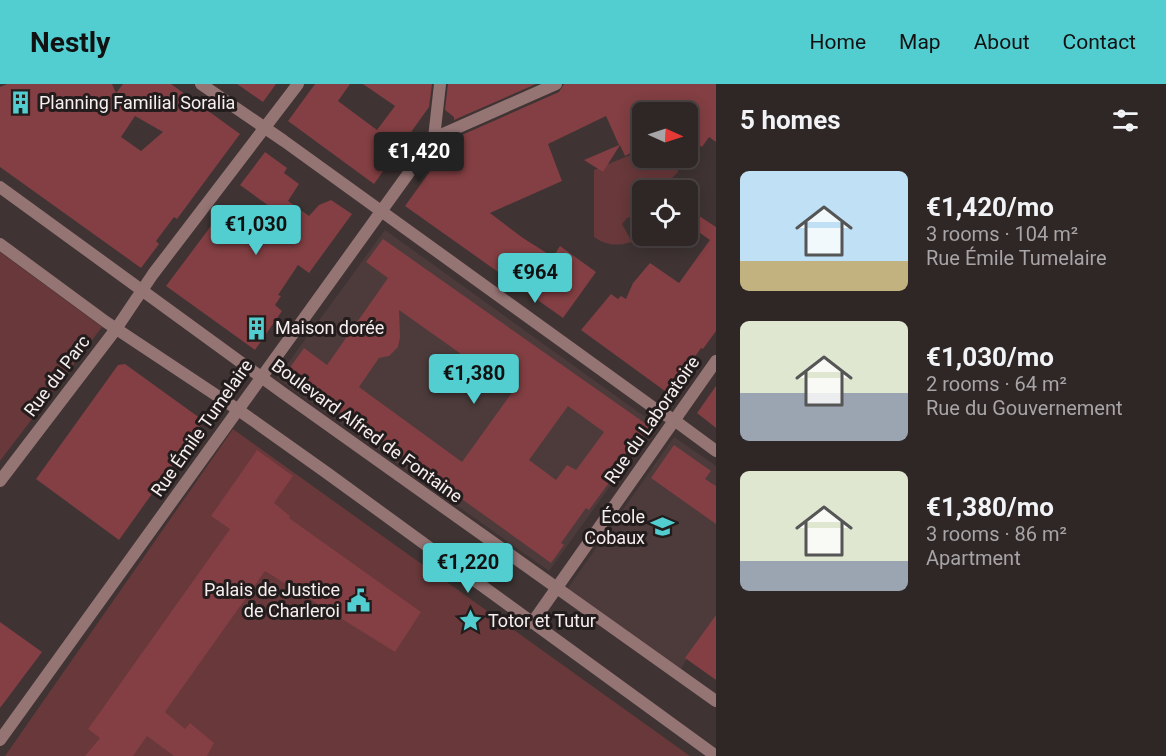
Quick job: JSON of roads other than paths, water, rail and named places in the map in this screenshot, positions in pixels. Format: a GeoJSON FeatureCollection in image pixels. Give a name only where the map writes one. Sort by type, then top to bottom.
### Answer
{"type":"FeatureCollection","features":[{"type":"Feature","properties":{"kind":"street"},"geometry":{"type":"LineString","coordinates":[[201,84],[716,450]]}},
{"type":"Feature","properties":{"kind":"street","name":"Rue du Parc"},"geometry":{"type":"LineString","coordinates":[[0,481],[143,292],[153,274],[298,84]]}},
{"type":"Feature","properties":{"kind":"street"},"geometry":{"type":"LineString","coordinates":[[434,138],[440,84]]}},
{"type":"Feature","properties":{"kind":"street"},"geometry":{"type":"LineString","coordinates":[[434,138],[556,84]]}},
{"type":"Feature","properties":{"kind":"street","name":"Rue Émile Tumelaire"},"geometry":{"type":"LineString","coordinates":[[0,740],[434,138]]}},
{"type":"Feature","properties":{"kind":"street","name":"Boulevard Alfred de Fontaine"},"geometry":{"type":"LineString","coordinates":[[0,187],[261,377],[716,701]]}},
{"type":"Feature","properties":{"kind":"street"},"geometry":{"type":"LineString","coordinates":[[0,244],[116,328],[237,409],[716,756]]}},
{"type":"Feature","properties":{"kind":"street","name":"Rue du Laboratoire"},"geometry":{"type":"LineString","coordinates":[[532,623],[716,361]]}},
{"type":"Feature","properties":{"kind":"place","name":"Planning Familial Soralia"},"geometry":{"type":"Point","coordinates":[21,103]}},
{"type":"Feature","properties":{"kind":"place","name":"Maison dorée"},"geometry":{"type":"Point","coordinates":[257,328]}},
{"type":"Feature","properties":{"kind":"place","name":"École Cobaux"},"geometry":{"type":"Point","coordinates":[663,527]}},
{"type":"Feature","properties":{"kind":"place","name":"Palais de Justice de Charleroi"},"geometry":{"type":"Point","coordinates":[358,600]}},
{"type":"Feature","properties":{"kind":"place","name":"Totor et Tutur"},"geometry":{"type":"Point","coordinates":[470,621]}}]}
